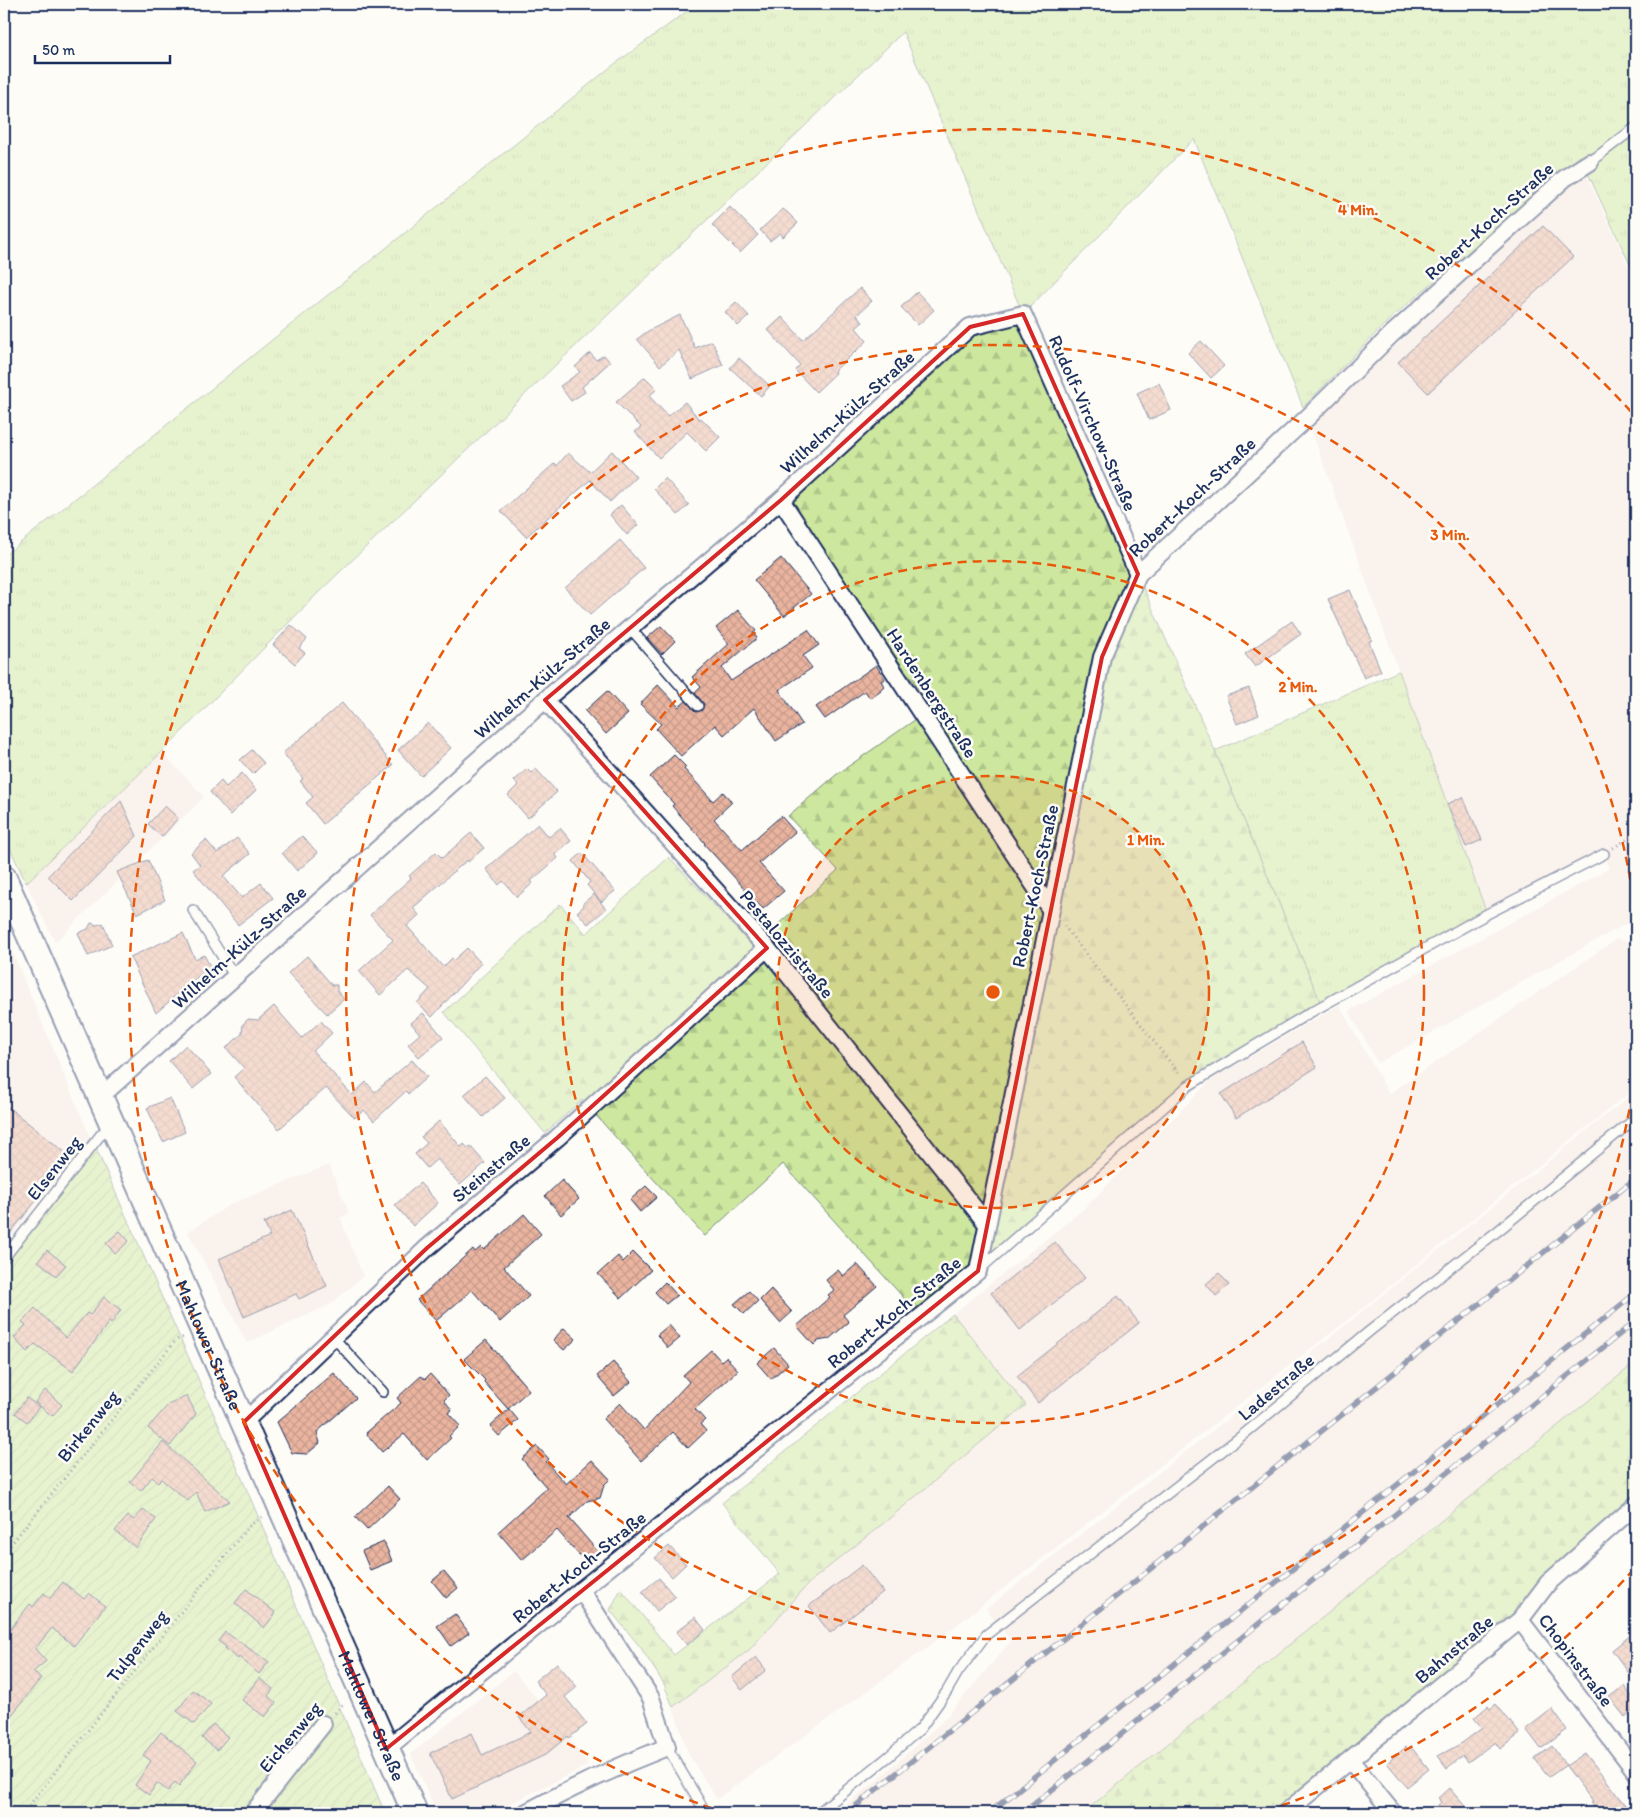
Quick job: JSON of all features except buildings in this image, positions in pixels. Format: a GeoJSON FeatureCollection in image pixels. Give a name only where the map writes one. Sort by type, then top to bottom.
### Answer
{"type":"FeatureCollection","features":[{"type":"Feature","properties":{"kind":"main road","name":"Mahlower Straße"},"geometry":{"type":"LineString","coordinates":[[4,878],[415,1813]]}},
{"type":"Feature","properties":{"kind":"street","name":"Robert-Koch-Straße"},"geometry":{"type":"LineString","coordinates":[[386,1749],[978,1271],[1102,657],[1138,574],[1308,418],[1392,334],[1565,178],[1590,162]]}},
{"type":"Feature","properties":{"kind":"street","name":"Rudolf-Virchow-Straße"},"geometry":{"type":"LineString","coordinates":[[1024,314],[1138,574]]}},
{"type":"Feature","properties":{"kind":"street","name":"Wilhelm-Külz-Straße"},"geometry":{"type":"LineString","coordinates":[[100,1097],[545,700],[781,500],[970,327],[1024,314]]}},
{"type":"Feature","properties":{"kind":"street","name":"Hardenbergstraße"},"geometry":{"type":"LineString","coordinates":[[781,500],[1050,909]]}},
{"type":"Feature","properties":{"kind":"street","name":"Pestalozzistraße"},"geometry":{"type":"LineString","coordinates":[[545,700],[767,948],[987,1224]]}},
{"type":"Feature","properties":{"kind":"street","name":"Steinstraße"},"geometry":{"type":"LineString","coordinates":[[244,1422],[427,1248],[557,1138],[767,948]]}},
{"type":"Feature","properties":{"kind":"street","name":"Bahnstraße"},"geometry":{"type":"LineString","coordinates":[[1285,1813],[1520,1620],[1548,1583],[1636,1505]]}},
{"type":"Feature","properties":{"kind":"street"},"geometry":{"type":"LineString","coordinates":[[525,1813],[592,1778],[667,1747],[651,1698],[581,1590]]}},
{"type":"Feature","properties":{"kind":"street","name":"Chopinstraße"},"geometry":{"type":"LineString","coordinates":[[1520,1620],[1636,1772]]}},
{"type":"Feature","properties":{"kind":"street","name":"Eichenweg"},"geometry":{"type":"LineString","coordinates":[[253,1813],[323,1724]]}},
{"type":"Feature","properties":{"kind":"street"},"geometry":{"type":"LineString","coordinates":[[1350,1761],[1393,1813]]}},
{"type":"Feature","properties":{"kind":"lane"},"geometry":{"type":"LineString","coordinates":[[1590,162],[1636,127]]}},
{"type":"Feature","properties":{"kind":"lane"},"geometry":{"type":"LineString","coordinates":[[630,628],[698,706]]}},
{"type":"Feature","properties":{"kind":"lane"},"geometry":{"type":"LineString","coordinates":[[978,1271],[1188,1086],[1311,1012],[1487,914],[1604,854]]}},
{"type":"Feature","properties":{"kind":"lane"},"geometry":{"type":"LineString","coordinates":[[193,910],[235,977]]}},
{"type":"Feature","properties":{"kind":"lane","name":"Ladestraße"},"geometry":{"type":"LineString","coordinates":[[818,1813],[920,1729],[958,1672],[986,1635],[1244,1434],[1636,1118]]}},
{"type":"Feature","properties":{"kind":"lane","name":"Elsenweg"},"geometry":{"type":"LineString","coordinates":[[4,1258],[102,1133],[113,1125]]}},
{"type":"Feature","properties":{"kind":"lane"},"geometry":{"type":"LineString","coordinates":[[334,1338],[384,1392]]}},
{"type":"Feature","properties":{"kind":"lane"},"geometry":{"type":"LineString","coordinates":[[667,1747],[706,1813]]}},
{"type":"Feature","properties":{"kind":"path"},"geometry":{"type":"LineString","coordinates":[[1604,854],[1636,834]]}},
{"type":"Feature","properties":{"kind":"path"},"geometry":{"type":"LineString","coordinates":[[1050,909],[1188,1086]]}},
{"type":"Feature","properties":{"kind":"path","name":"Birkenweg"},"geometry":{"type":"LineString","coordinates":[[4,1553],[176,1340],[203,1329]]}},
{"type":"Feature","properties":{"kind":"path","name":"Tulpenweg"},"geometry":{"type":"LineString","coordinates":[[23,1813],[248,1526],[280,1504]]}},
{"type":"Feature","properties":{"kind":"path","name":"Eichenweg"},"geometry":{"type":"LineString","coordinates":[[323,1724],[360,1688]]}},
{"type":"Feature","properties":{"kind":"highlighted area"},"geometry":{"type":"Polygon","coordinates":[[[1023,314],[1138,574],[1102,657],[978,1271],[386,1749],[244,1422],[427,1248],[557,1138],[767,948],[545,700],[781,500],[970,327],[1023,314]]]}},
{"type":"Feature","properties":{"kind":"shaded area"},"geometry":{"type":"Polygon","coordinates":[[[1586,174],[1636,283],[1636,936],[1627,923],[1378,1063],[1349,1011],[1610,868],[1604,854],[1487,914],[1307,418],[1400,342],[1471,270],[1568,183],[1586,174]]]}},
{"type":"Feature","properties":{"kind":"shaded area"},"geometry":{"type":"Polygon","coordinates":[[[162,752],[204,797],[55,942],[26,883],[162,752]]]}},
{"type":"Feature","properties":{"kind":"shaded area"},"geometry":{"type":"Polygon","coordinates":[[[4,932],[90,1137],[4,1245],[4,932]]]}},
{"type":"Feature","properties":{"kind":"shaded area"},"geometry":{"type":"Polygon","coordinates":[[[1617,939],[1636,944],[1636,1087],[1364,1307],[932,1644],[717,1799],[689,1755],[673,1707],[749,1650],[811,1581],[1025,1406],[953,1314],[1085,1208],[1211,1080],[1339,1005],[1389,1094],[1617,939]]]}},
{"type":"Feature","properties":{"kind":"shaded area"},"geometry":{"type":"Polygon","coordinates":[[[1636,1091],[1636,1362],[1083,1813],[835,1813],[875,1782],[944,1720],[1011,1641],[986,1609],[1291,1369],[1636,1091]]]}},
{"type":"Feature","properties":{"kind":"shaded area"},"geometry":{"type":"Polygon","coordinates":[[[329,1165],[349,1213],[340,1218],[363,1276],[331,1304],[247,1343],[188,1232],[231,1204],[329,1165]]]}},
{"type":"Feature","properties":{"kind":"shaded area"},"geometry":{"type":"Polygon","coordinates":[[[514,1671],[569,1738],[588,1765],[491,1813],[437,1813],[411,1754],[514,1671]]]}},
{"type":"Feature","properties":{"kind":"green space"},"geometry":{"type":"Polygon","coordinates":[[[697,4],[1636,4],[1636,278],[1580,156],[1389,320],[1303,407],[1194,139],[1023,314],[903,32],[318,593],[162,752],[26,883],[4,835],[4,556],[612,66],[697,4]]]}},
{"type":"Feature","properties":{"kind":"green space"},"geometry":{"type":"Polygon","coordinates":[[[1023,314],[1215,751],[1322,1006],[1188,1086],[921,1317],[783,1164],[705,1236],[582,1100],[545,1133],[444,1012],[560,904],[586,934],[669,857],[753,947],[838,870],[788,816],[836,775],[932,708],[786,502],[974,334],[1023,314]]]}},
{"type":"Feature","properties":{"kind":"green space"},"geometry":{"type":"Polygon","coordinates":[[[1399,671],[1487,914],[1322,1006],[1215,751],[1399,671]]]}},
{"type":"Feature","properties":{"kind":"green space"},"geometry":{"type":"Polygon","coordinates":[[[91,1137],[231,1453],[385,1813],[4,1813],[4,1252],[91,1137]]]}},
{"type":"Feature","properties":{"kind":"green space"},"geometry":{"type":"Polygon","coordinates":[[[953,1314],[1026,1405],[811,1581],[749,1650],[673,1707],[664,1684],[641,1648],[610,1610],[621,1589],[674,1655],[780,1574],[722,1503],[953,1314]]]}},
{"type":"Feature","properties":{"kind":"green space"},"geometry":{"type":"Polygon","coordinates":[[[1636,1362],[1636,1505],[1520,1620],[1281,1813],[1083,1813],[1636,1362]]]}},
{"type":"Feature","properties":{"kind":"railway"},"geometry":{"type":"LineString","coordinates":[[847,1813],[1636,1178]]}},
{"type":"Feature","properties":{"kind":"railway"},"geometry":{"type":"LineString","coordinates":[[989,1813],[1636,1293]]}},
{"type":"Feature","properties":{"kind":"railway"},"geometry":{"type":"LineString","coordinates":[[1023,1813],[1636,1321]]}}]}
